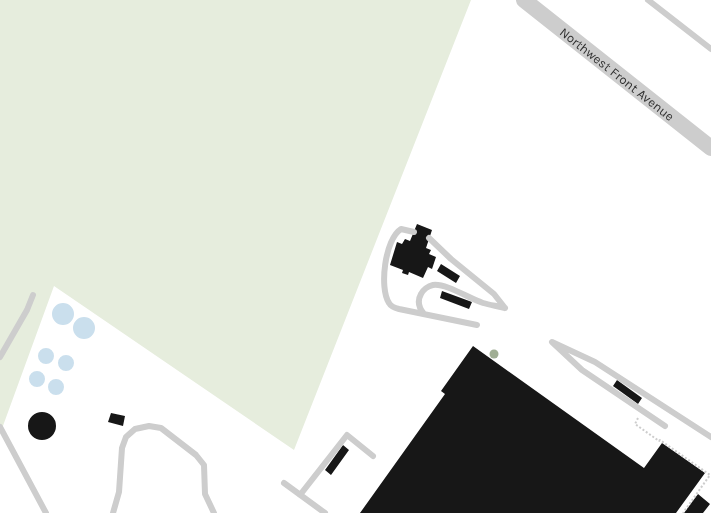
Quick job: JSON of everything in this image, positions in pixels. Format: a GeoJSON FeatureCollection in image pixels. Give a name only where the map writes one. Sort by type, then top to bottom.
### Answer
{"type":"FeatureCollection","features":[{"type":"Feature","properties":{"kind":"street","name":"Northwest Front Avenue"},"geometry":{"type":"LineString","coordinates":[[524,0],[711,148]]}},
{"type":"Feature","properties":{"kind":"lane"},"geometry":{"type":"LineString","coordinates":[[648,0],[711,49]]}},
{"type":"Feature","properties":{"kind":"lane"},"geometry":{"type":"LineString","coordinates":[[414,232],[401,229],[396,232],[384,264],[386,296],[393,307],[477,325]]}},
{"type":"Feature","properties":{"kind":"lane"},"geometry":{"type":"LineString","coordinates":[[424,314],[419,308],[418,300],[421,293],[426,288],[434,285],[441,286],[484,303],[504,308],[494,294],[451,259],[429,238]]}},
{"type":"Feature","properties":{"kind":"lane"},"geometry":{"type":"LineString","coordinates":[[0,358],[27,310],[33,295]]}},
{"type":"Feature","properties":{"kind":"lane"},"geometry":{"type":"LineString","coordinates":[[666,426],[582,370],[552,342],[595,362],[711,437]]}},
{"type":"Feature","properties":{"kind":"lane"},"geometry":{"type":"LineString","coordinates":[[113,513],[119,492],[122,448],[126,437],[135,430],[149,426],[161,428],[196,455],[204,465],[205,494],[214,513]]}},
{"type":"Feature","properties":{"kind":"lane"},"geometry":{"type":"LineString","coordinates":[[0,427],[46,513]]}},
{"type":"Feature","properties":{"kind":"lane"},"geometry":{"type":"LineString","coordinates":[[300,495],[346,435],[373,456]]}},
{"type":"Feature","properties":{"kind":"lane"},"geometry":{"type":"LineString","coordinates":[[284,483],[325,513]]}},
{"type":"Feature","properties":{"kind":"path"},"geometry":{"type":"LineString","coordinates":[[638,408],[634,416],[639,419],[635,424],[710,476],[683,513]]}},
{"type":"Feature","properties":{"kind":"green space"},"geometry":{"type":"Polygon","coordinates":[[[0,0],[471,0],[294,450],[54,286],[0,434],[0,0]]]}},
{"type":"Feature","properties":{"kind":"water"},"geometry":{"type":"Polygon","coordinates":[[[63,303],[67,304],[73,310],[73,318],[67,324],[63,325],[59,324],[53,318],[52,314],[53,310],[59,304],[63,303]]]}},
{"type":"Feature","properties":{"kind":"water"},"geometry":{"type":"Polygon","coordinates":[[[84,317],[88,318],[94,324],[94,332],[88,338],[84,339],[80,338],[74,332],[73,328],[74,324],[80,318],[84,317]]]}},
{"type":"Feature","properties":{"kind":"water"},"geometry":{"type":"Polygon","coordinates":[[[43,348],[49,348],[54,353],[52,362],[49,364],[43,364],[38,359],[38,353],[43,348]]]}},
{"type":"Feature","properties":{"kind":"water"},"geometry":{"type":"Polygon","coordinates":[[[63,355],[69,355],[74,360],[72,369],[69,371],[63,371],[58,366],[58,360],[63,355]]]}},
{"type":"Feature","properties":{"kind":"water"},"geometry":{"type":"Polygon","coordinates":[[[34,371],[40,371],[45,376],[43,385],[40,387],[34,387],[29,382],[29,376],[34,371]]]}},
{"type":"Feature","properties":{"kind":"water"},"geometry":{"type":"Polygon","coordinates":[[[53,379],[59,379],[64,384],[62,393],[59,395],[53,395],[48,390],[48,384],[53,379]]]}},
{"type":"Feature","properties":{"kind":"building"},"geometry":{"type":"Polygon","coordinates":[[[417,224],[432,230],[426,248],[431,250],[429,254],[436,257],[432,269],[428,267],[423,278],[409,272],[408,275],[402,273],[403,270],[390,265],[397,242],[402,244],[405,239],[410,241],[417,224]]]}},
{"type":"Feature","properties":{"kind":"building"},"geometry":{"type":"Polygon","coordinates":[[[441,264],[460,276],[456,283],[437,271],[441,264]]]}},
{"type":"Feature","properties":{"kind":"building"},"geometry":{"type":"Polygon","coordinates":[[[442,291],[472,302],[469,309],[440,298],[442,291]]]}},
{"type":"Feature","properties":{"kind":"building"},"geometry":{"type":"Polygon","coordinates":[[[473,346],[644,468],[662,443],[705,473],[676,513],[360,513],[445,394],[441,391],[473,346]]]}},
{"type":"Feature","properties":{"kind":"building"},"geometry":{"type":"Polygon","coordinates":[[[617,380],[642,398],[638,404],[613,386],[617,380]]]}},
{"type":"Feature","properties":{"kind":"building"},"geometry":{"type":"Polygon","coordinates":[[[42,412],[52,416],[56,426],[52,436],[42,440],[32,436],[28,426],[32,416],[42,412]]]}},
{"type":"Feature","properties":{"kind":"building"},"geometry":{"type":"Polygon","coordinates":[[[111,413],[125,416],[123,426],[108,422],[111,413]]]}},
{"type":"Feature","properties":{"kind":"building"},"geometry":{"type":"Polygon","coordinates":[[[343,445],[349,450],[331,475],[325,470],[343,445]]]}},
{"type":"Feature","properties":{"kind":"building"},"geometry":{"type":"Polygon","coordinates":[[[698,494],[710,504],[703,513],[684,513],[698,494]]]}}]}
